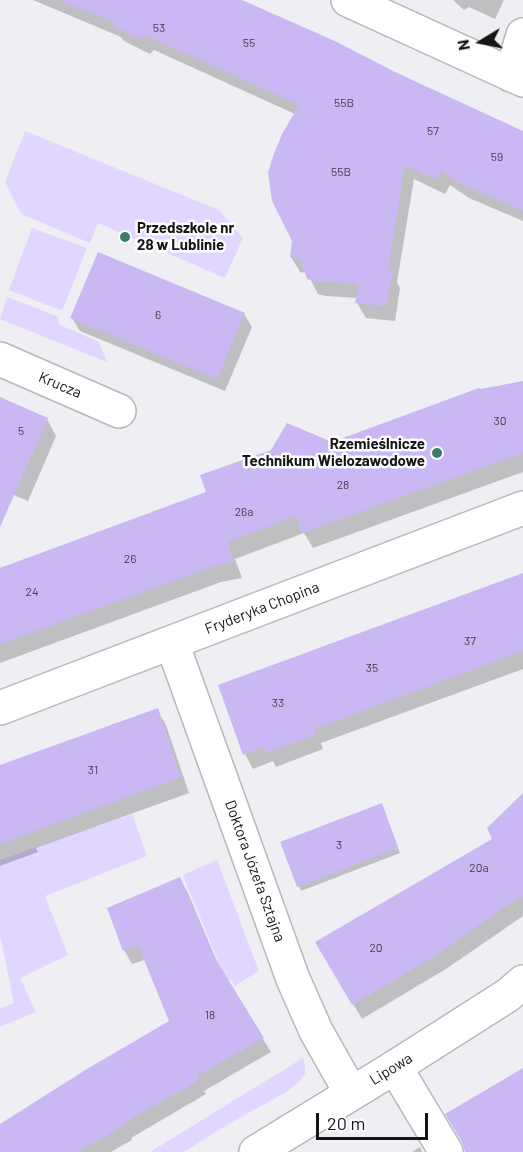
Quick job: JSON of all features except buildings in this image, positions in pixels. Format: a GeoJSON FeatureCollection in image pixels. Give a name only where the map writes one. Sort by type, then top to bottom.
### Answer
{"type":"FeatureCollection","features":[{"type":"Feature","properties":{"kind":"street"},"geometry":{"type":"LineString","coordinates":[[348,0],[517,77],[523,35]]}},
{"type":"Feature","properties":{"kind":"street","name":"Krucza"},"geometry":{"type":"LineString","coordinates":[[0,359],[119,411]]}},
{"type":"Feature","properties":{"kind":"street","name":"Fryderyka Chopina"},"geometry":{"type":"LineString","coordinates":[[0,708],[523,508]]}},
{"type":"Feature","properties":{"kind":"street","name":"Doktora Józefa Sztajna"},"geometry":{"type":"LineString","coordinates":[[172,643],[293,979],[316,1030],[351,1093]]}},
{"type":"Feature","properties":{"kind":"street","name":"Lipowa"},"geometry":{"type":"LineString","coordinates":[[256,1152],[395,1067],[508,995],[523,982]]}},
{"type":"Feature","properties":{"kind":"street"},"geometry":{"type":"LineString","coordinates":[[395,1067],[446,1152]]}},
{"type":"Feature","properties":{"kind":"shaded area"},"geometry":{"type":"Polygon","coordinates":[[[25,131],[219,210],[243,238],[225,278],[98,223],[90,243],[21,214],[5,182],[25,131]]]}},
{"type":"Feature","properties":{"kind":"shaded area"},"geometry":{"type":"Polygon","coordinates":[[[32,228],[87,248],[62,311],[9,290],[32,228]]]}},
{"type":"Feature","properties":{"kind":"shaded area"},"geometry":{"type":"Polygon","coordinates":[[[7,297],[57,316],[60,325],[99,342],[107,362],[0,319],[7,297]]]}},
{"type":"Feature","properties":{"kind":"shaded area"},"geometry":{"type":"Polygon","coordinates":[[[132,814],[147,856],[45,896],[68,955],[20,978],[36,1012],[0,1027],[0,1009],[14,1003],[0,935],[0,860],[132,814]]]}},
{"type":"Feature","properties":{"kind":"shaded area"},"geometry":{"type":"Polygon","coordinates":[[[217,860],[259,971],[235,986],[230,979],[226,981],[183,875],[217,860]]]}},
{"type":"Feature","properties":{"kind":"shaded area"},"geometry":{"type":"Polygon","coordinates":[[[303,1058],[305,1074],[288,1091],[184,1152],[150,1152],[303,1058]]]}},
{"type":"Feature","properties":{"kind":"place","name":"Przedszkole nr 28 w Lublinie"},"geometry":{"type":"Point","coordinates":[125,237]}},
{"type":"Feature","properties":{"kind":"place","name":"Rzemieślnicze Technikum Wielozawodowe"},"geometry":{"type":"Point","coordinates":[437,453]}}]}
